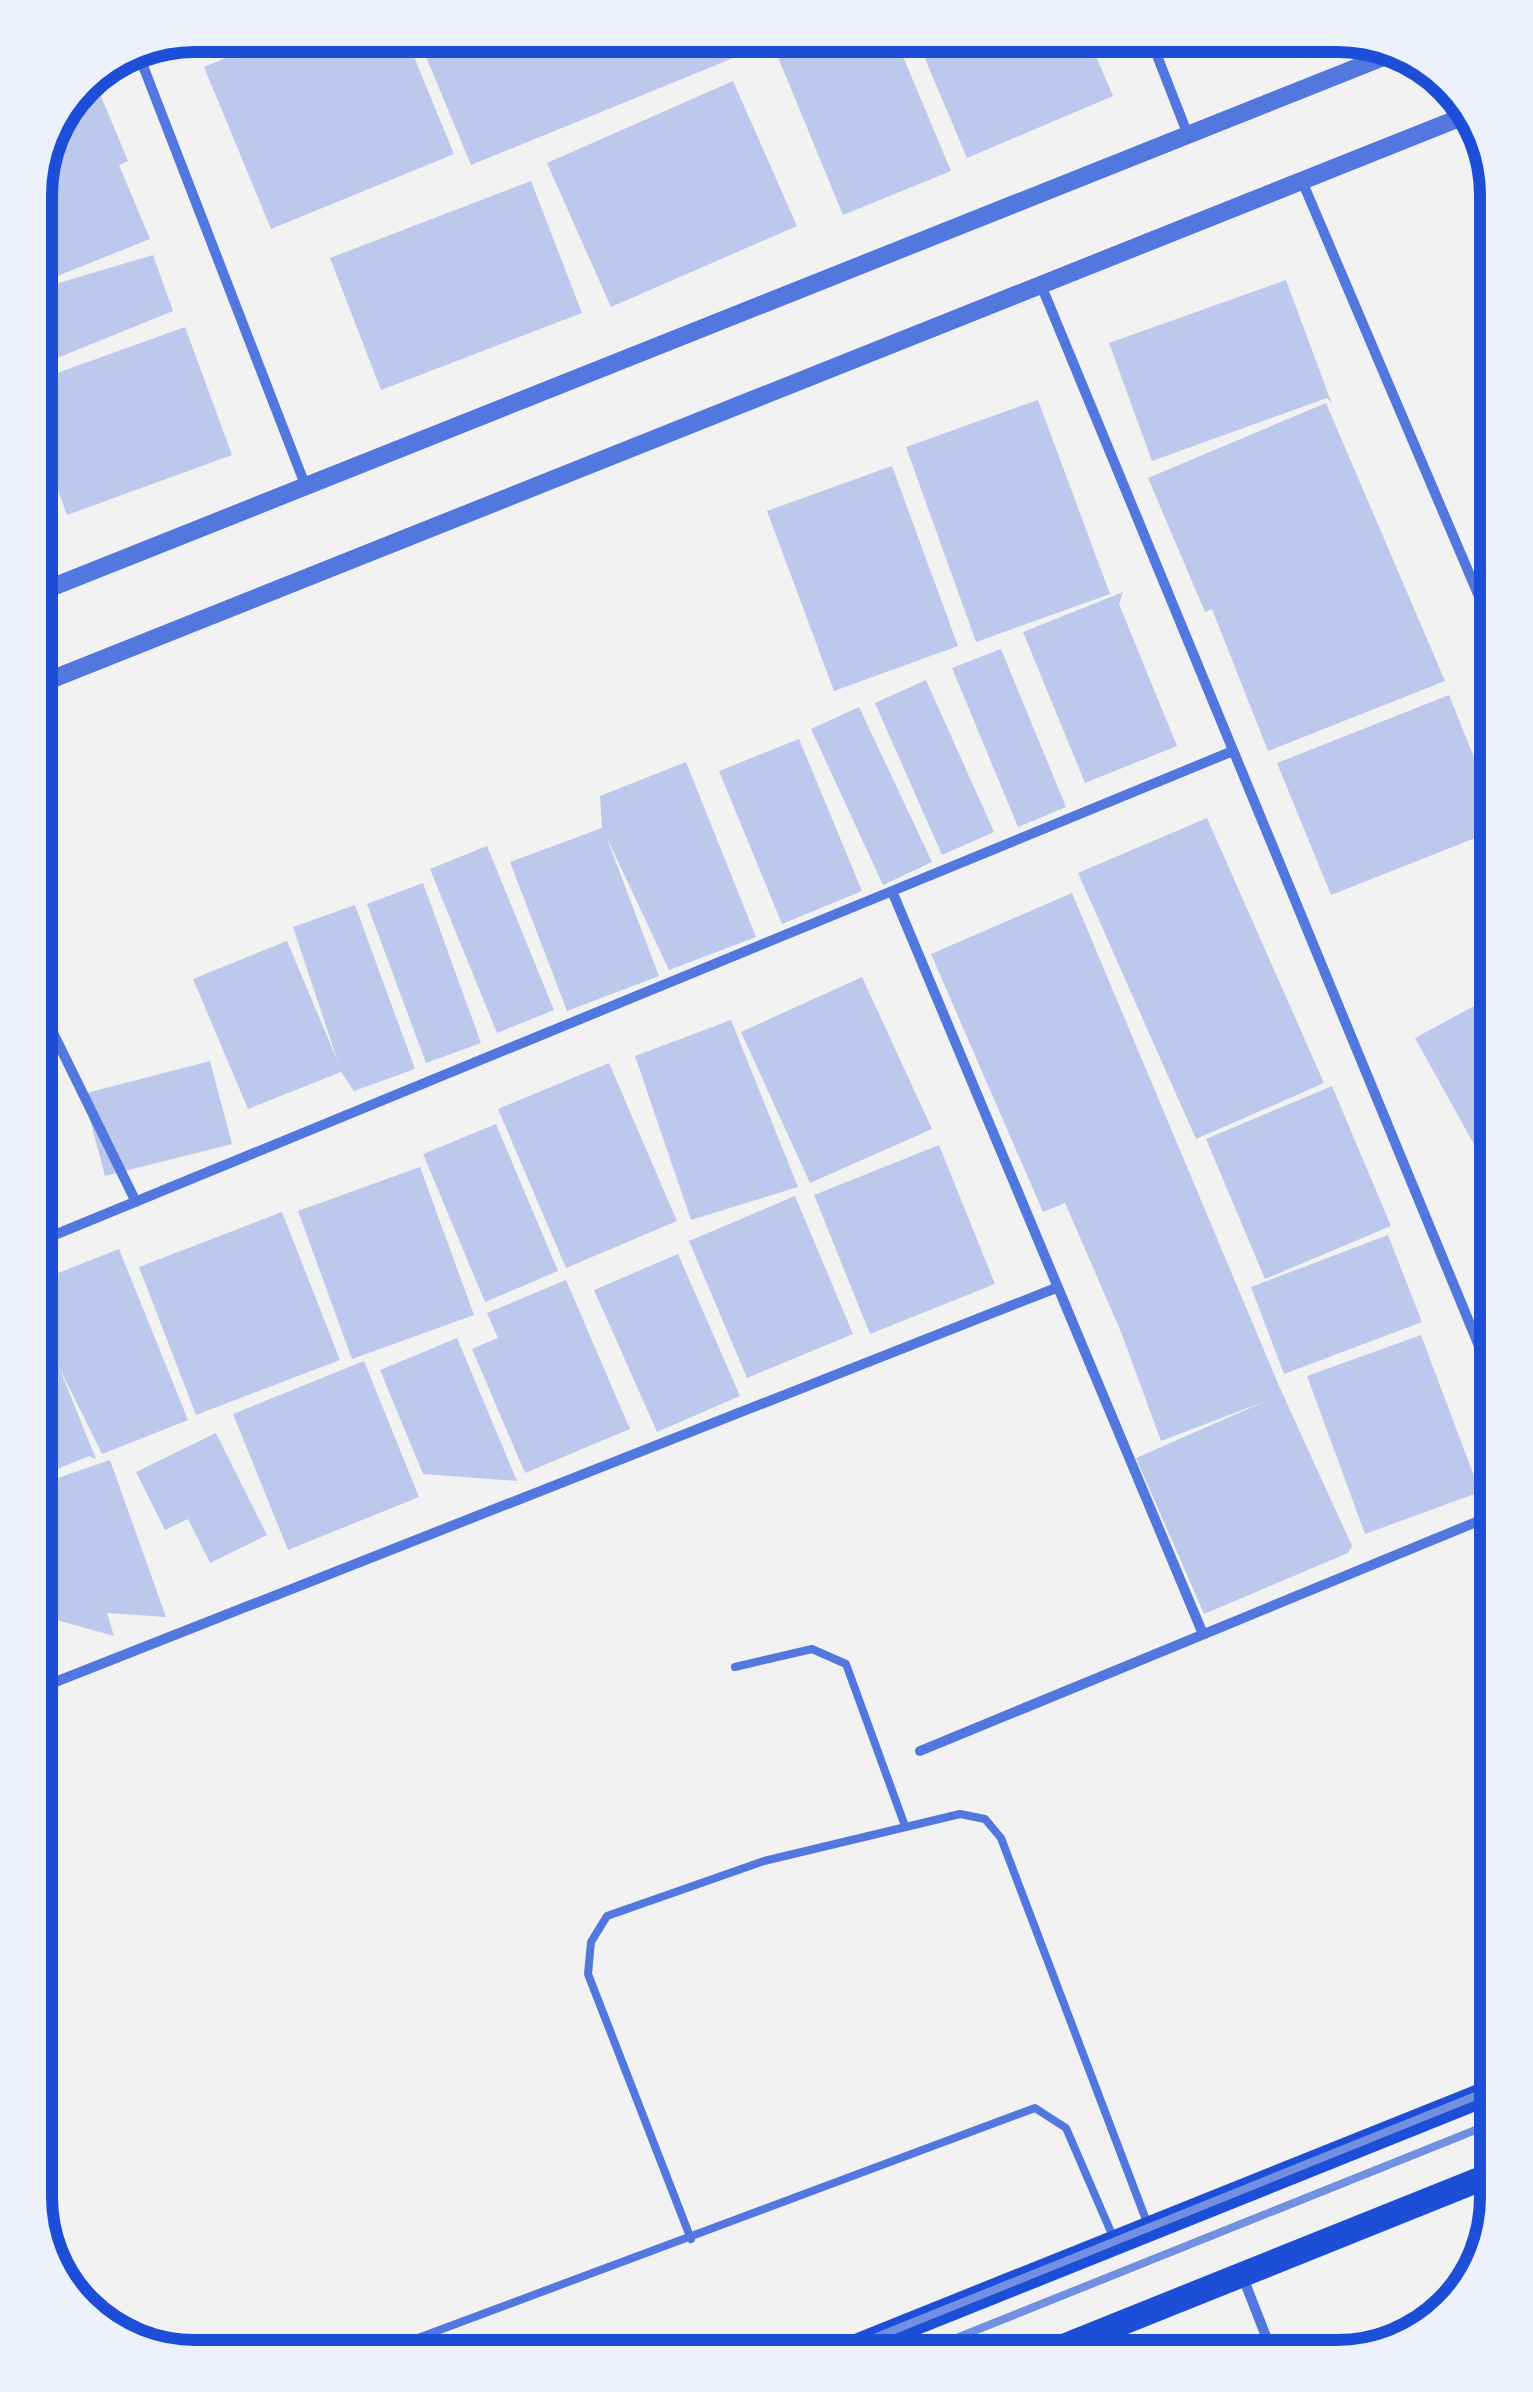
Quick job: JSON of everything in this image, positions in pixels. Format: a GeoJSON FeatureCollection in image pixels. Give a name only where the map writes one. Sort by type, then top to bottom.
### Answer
{"type":"FeatureCollection","features":[{"type":"Feature","properties":{"kind":"main road"},"geometry":{"type":"LineString","coordinates":[[874,2340],[1480,2096]]}},
{"type":"Feature","properties":{"kind":"main road"},"geometry":{"type":"LineString","coordinates":[[1080,2340],[1480,2179]]}},
{"type":"Feature","properties":{"kind":"street"},"geometry":{"type":"LineString","coordinates":[[1156,53],[1188,135]]}},
{"type":"Feature","properties":{"kind":"street"},"geometry":{"type":"LineString","coordinates":[[53,587],[1379,59]]}},
{"type":"Feature","properties":{"kind":"street"},"geometry":{"type":"LineString","coordinates":[[142,63],[306,487]]}},
{"type":"Feature","properties":{"kind":"street"},"geometry":{"type":"LineString","coordinates":[[53,679],[1458,119]]}},
{"type":"Feature","properties":{"kind":"street"},"geometry":{"type":"LineString","coordinates":[[1302,180],[1480,599]]}},
{"type":"Feature","properties":{"kind":"street"},"geometry":{"type":"LineString","coordinates":[[1041,285],[1480,1348]]}},
{"type":"Feature","properties":{"kind":"street"},"geometry":{"type":"LineString","coordinates":[[52,1236],[1233,751]]}},
{"type":"Feature","properties":{"kind":"street"},"geometry":{"type":"LineString","coordinates":[[892,891],[1204,1634]]}},
{"type":"Feature","properties":{"kind":"street"},"geometry":{"type":"LineString","coordinates":[[53,1032],[136,1202]]}},
{"type":"Feature","properties":{"kind":"street"},"geometry":{"type":"LineString","coordinates":[[52,1683],[1056,1288]]}},
{"type":"Feature","properties":{"kind":"street"},"geometry":{"type":"LineString","coordinates":[[920,1750],[1480,1520]]}},
{"type":"Feature","properties":{"kind":"street"},"geometry":{"type":"LineString","coordinates":[[1242,2274],[1267,2340]]}},
{"type":"Feature","properties":{"kind":"lane"},"geometry":{"type":"LineString","coordinates":[[735,1667],[812,1649],[846,1664],[905,1826]]}},
{"type":"Feature","properties":{"kind":"lane"},"geometry":{"type":"LineString","coordinates":[[691,2240],[588,1974],[592,1942],[607,1916],[764,1861],[960,1814],[985,1819],[1001,1838],[1150,2229]]}},
{"type":"Feature","properties":{"kind":"lane"},"geometry":{"type":"LineString","coordinates":[[416,2339],[691,2240],[884,2162],[1035,2108],[1066,2128],[1116,2243]]}},
{"type":"Feature","properties":{"kind":"building"},"geometry":{"type":"Polygon","coordinates":[[[238,53],[412,53],[454,154],[271,229],[204,67],[238,53]]]}},
{"type":"Feature","properties":{"kind":"building"},"geometry":{"type":"Polygon","coordinates":[[[424,53],[743,54],[471,165],[424,53]]]}},
{"type":"Feature","properties":{"kind":"building"},"geometry":{"type":"Polygon","coordinates":[[[776,53],[902,53],[951,171],[843,215],[776,53]]]}},
{"type":"Feature","properties":{"kind":"building"},"geometry":{"type":"Polygon","coordinates":[[[923,53],[1095,53],[1113,96],[967,158],[923,53]]]}},
{"type":"Feature","properties":{"kind":"building"},"geometry":{"type":"Polygon","coordinates":[[[733,81],[797,226],[611,307],[547,163],[733,81]]]}},
{"type":"Feature","properties":{"kind":"building"},"geometry":{"type":"Polygon","coordinates":[[[99,90],[128,161],[119,165],[150,239],[53,278],[53,186],[57,158],[67,132],[99,90]]]}},
{"type":"Feature","properties":{"kind":"building"},"geometry":{"type":"Polygon","coordinates":[[[531,181],[582,313],[381,390],[330,258],[531,181]]]}},
{"type":"Feature","properties":{"kind":"building"},"geometry":{"type":"Polygon","coordinates":[[[153,255],[173,311],[53,360],[53,285],[153,255]]]}},
{"type":"Feature","properties":{"kind":"building"},"geometry":{"type":"Polygon","coordinates":[[[1286,280],[1332,404],[1327,398],[1152,461],[1109,343],[1286,280]]]}},
{"type":"Feature","properties":{"kind":"building"},"geometry":{"type":"Polygon","coordinates":[[[185,327],[232,455],[67,515],[53,476],[53,375],[185,327]]]}},
{"type":"Feature","properties":{"kind":"building"},"geometry":{"type":"Polygon","coordinates":[[[1038,400],[1110,594],[976,642],[906,447],[1038,400]]]}},
{"type":"Feature","properties":{"kind":"building"},"geometry":{"type":"Polygon","coordinates":[[[1326,403],[1445,681],[1268,751],[1212,609],[1205,612],[1148,478],[1326,403]]]}},
{"type":"Feature","properties":{"kind":"building"},"geometry":{"type":"Polygon","coordinates":[[[892,466],[958,646],[834,691],[767,511],[892,466]]]}},
{"type":"Feature","properties":{"kind":"building"},"geometry":{"type":"Polygon","coordinates":[[[1123,592],[1119,604],[1177,746],[1085,783],[1023,632],[1123,592]]]}},
{"type":"Feature","properties":{"kind":"building"},"geometry":{"type":"Polygon","coordinates":[[[1001,649],[1066,807],[1018,827],[952,668],[1001,649]]]}},
{"type":"Feature","properties":{"kind":"building"},"geometry":{"type":"Polygon","coordinates":[[[926,680],[994,832],[942,855],[875,703],[926,680]]]}},
{"type":"Feature","properties":{"kind":"building"},"geometry":{"type":"Polygon","coordinates":[[[1449,695],[1480,772],[1480,836],[1331,895],[1277,763],[1449,695]]]}},
{"type":"Feature","properties":{"kind":"building"},"geometry":{"type":"Polygon","coordinates":[[[859,707],[932,862],[883,885],[811,729],[859,707]]]}},
{"type":"Feature","properties":{"kind":"building"},"geometry":{"type":"Polygon","coordinates":[[[799,739],[862,891],[782,924],[719,771],[799,739]]]}},
{"type":"Feature","properties":{"kind":"building"},"geometry":{"type":"Polygon","coordinates":[[[686,762],[756,937],[669,970],[606,836],[659,976],[567,1011],[510,862],[602,828],[600,796],[686,762]]]}},
{"type":"Feature","properties":{"kind":"building"},"geometry":{"type":"Polygon","coordinates":[[[1207,818],[1324,1083],[1196,1139],[1078,873],[1207,818]]]}},
{"type":"Feature","properties":{"kind":"building"},"geometry":{"type":"Polygon","coordinates":[[[487,846],[554,1010],[497,1033],[430,869],[487,846]]]}},
{"type":"Feature","properties":{"kind":"building"},"geometry":{"type":"Polygon","coordinates":[[[423,883],[481,1043],[426,1063],[367,904],[423,883]]]}},
{"type":"Feature","properties":{"kind":"building"},"geometry":{"type":"Polygon","coordinates":[[[1072,893],[1279,1386],[1352,1546],[1348,1553],[1204,1614],[1136,1458],[1266,1401],[1161,1441],[1121,1332],[1065,1203],[1043,1212],[931,954],[1072,893]]]}},
{"type":"Feature","properties":{"kind":"building"},"geometry":{"type":"Polygon","coordinates":[[[355,905],[415,1069],[354,1091],[341,1072],[248,1109],[193,979],[287,941],[338,1062],[293,927],[355,905]]]}},
{"type":"Feature","properties":{"kind":"building"},"geometry":{"type":"Polygon","coordinates":[[[862,977],[932,1129],[810,1183],[741,1032],[862,977]]]}},
{"type":"Feature","properties":{"kind":"building"},"geometry":{"type":"Polygon","coordinates":[[[1480,1003],[1480,1155],[1415,1038],[1480,1003]]]}},
{"type":"Feature","properties":{"kind":"building"},"geometry":{"type":"Polygon","coordinates":[[[731,1020],[798,1187],[691,1220],[635,1056],[731,1020]]]}},
{"type":"Feature","properties":{"kind":"building"},"geometry":{"type":"Polygon","coordinates":[[[210,1061],[232,1144],[105,1176],[83,1094],[210,1061]]]}},
{"type":"Feature","properties":{"kind":"building"},"geometry":{"type":"Polygon","coordinates":[[[609,1063],[677,1221],[566,1268],[498,1109],[609,1063]]]}},
{"type":"Feature","properties":{"kind":"building"},"geometry":{"type":"Polygon","coordinates":[[[1332,1086],[1391,1226],[1265,1279],[1206,1139],[1332,1086]]]}},
{"type":"Feature","properties":{"kind":"building"},"geometry":{"type":"Polygon","coordinates":[[[496,1124],[558,1271],[485,1302],[423,1154],[496,1124]]]}},
{"type":"Feature","properties":{"kind":"building"},"geometry":{"type":"Polygon","coordinates":[[[939,1145],[995,1284],[870,1334],[814,1195],[939,1145]]]}},
{"type":"Feature","properties":{"kind":"building"},"geometry":{"type":"Polygon","coordinates":[[[420,1167],[474,1315],[352,1359],[298,1211],[420,1167]]]}},
{"type":"Feature","properties":{"kind":"building"},"geometry":{"type":"Polygon","coordinates":[[[795,1196],[853,1334],[747,1378],[689,1241],[795,1196]]]}},
{"type":"Feature","properties":{"kind":"building"},"geometry":{"type":"Polygon","coordinates":[[[282,1212],[340,1360],[196,1415],[139,1267],[282,1212]]]}},
{"type":"Feature","properties":{"kind":"building"},"geometry":{"type":"Polygon","coordinates":[[[1388,1235],[1422,1322],[1284,1374],[1251,1287],[1388,1235]]]}},
{"type":"Feature","properties":{"kind":"building"},"geometry":{"type":"Polygon","coordinates":[[[119,1249],[188,1420],[102,1454],[59,1367],[96,1459],[89,1456],[52,1471],[52,1275],[119,1249]]]}},
{"type":"Feature","properties":{"kind":"building"},"geometry":{"type":"Polygon","coordinates":[[[678,1254],[740,1396],[657,1432],[594,1290],[678,1254]]]}},
{"type":"Feature","properties":{"kind":"building"},"geometry":{"type":"Polygon","coordinates":[[[566,1280],[630,1429],[525,1473],[472,1349],[498,1338],[487,1313],[566,1280]]]}},
{"type":"Feature","properties":{"kind":"building"},"geometry":{"type":"Polygon","coordinates":[[[1421,1335],[1480,1492],[1365,1534],[1307,1376],[1421,1335]]]}},
{"type":"Feature","properties":{"kind":"building"},"geometry":{"type":"Polygon","coordinates":[[[457,1338],[517,1481],[423,1474],[380,1370],[457,1338]]]}},
{"type":"Feature","properties":{"kind":"building"},"geometry":{"type":"Polygon","coordinates":[[[364,1361],[419,1497],[288,1550],[233,1414],[364,1361]]]}},
{"type":"Feature","properties":{"kind":"building"},"geometry":{"type":"Polygon","coordinates":[[[216,1433],[267,1535],[210,1563],[188,1519],[165,1530],[136,1472],[216,1433]]]}},
{"type":"Feature","properties":{"kind":"building"},"geometry":{"type":"Polygon","coordinates":[[[110,1460],[166,1617],[107,1613],[114,1636],[52,1619],[52,1480],[110,1460]]]}},
{"type":"Feature","properties":{"kind":"railway"},"geometry":{"type":"LineString","coordinates":[[870,2340],[1480,2094]]}},
{"type":"Feature","properties":{"kind":"railway"},"geometry":{"type":"LineString","coordinates":[[952,2340],[1480,2128]]}}]}
